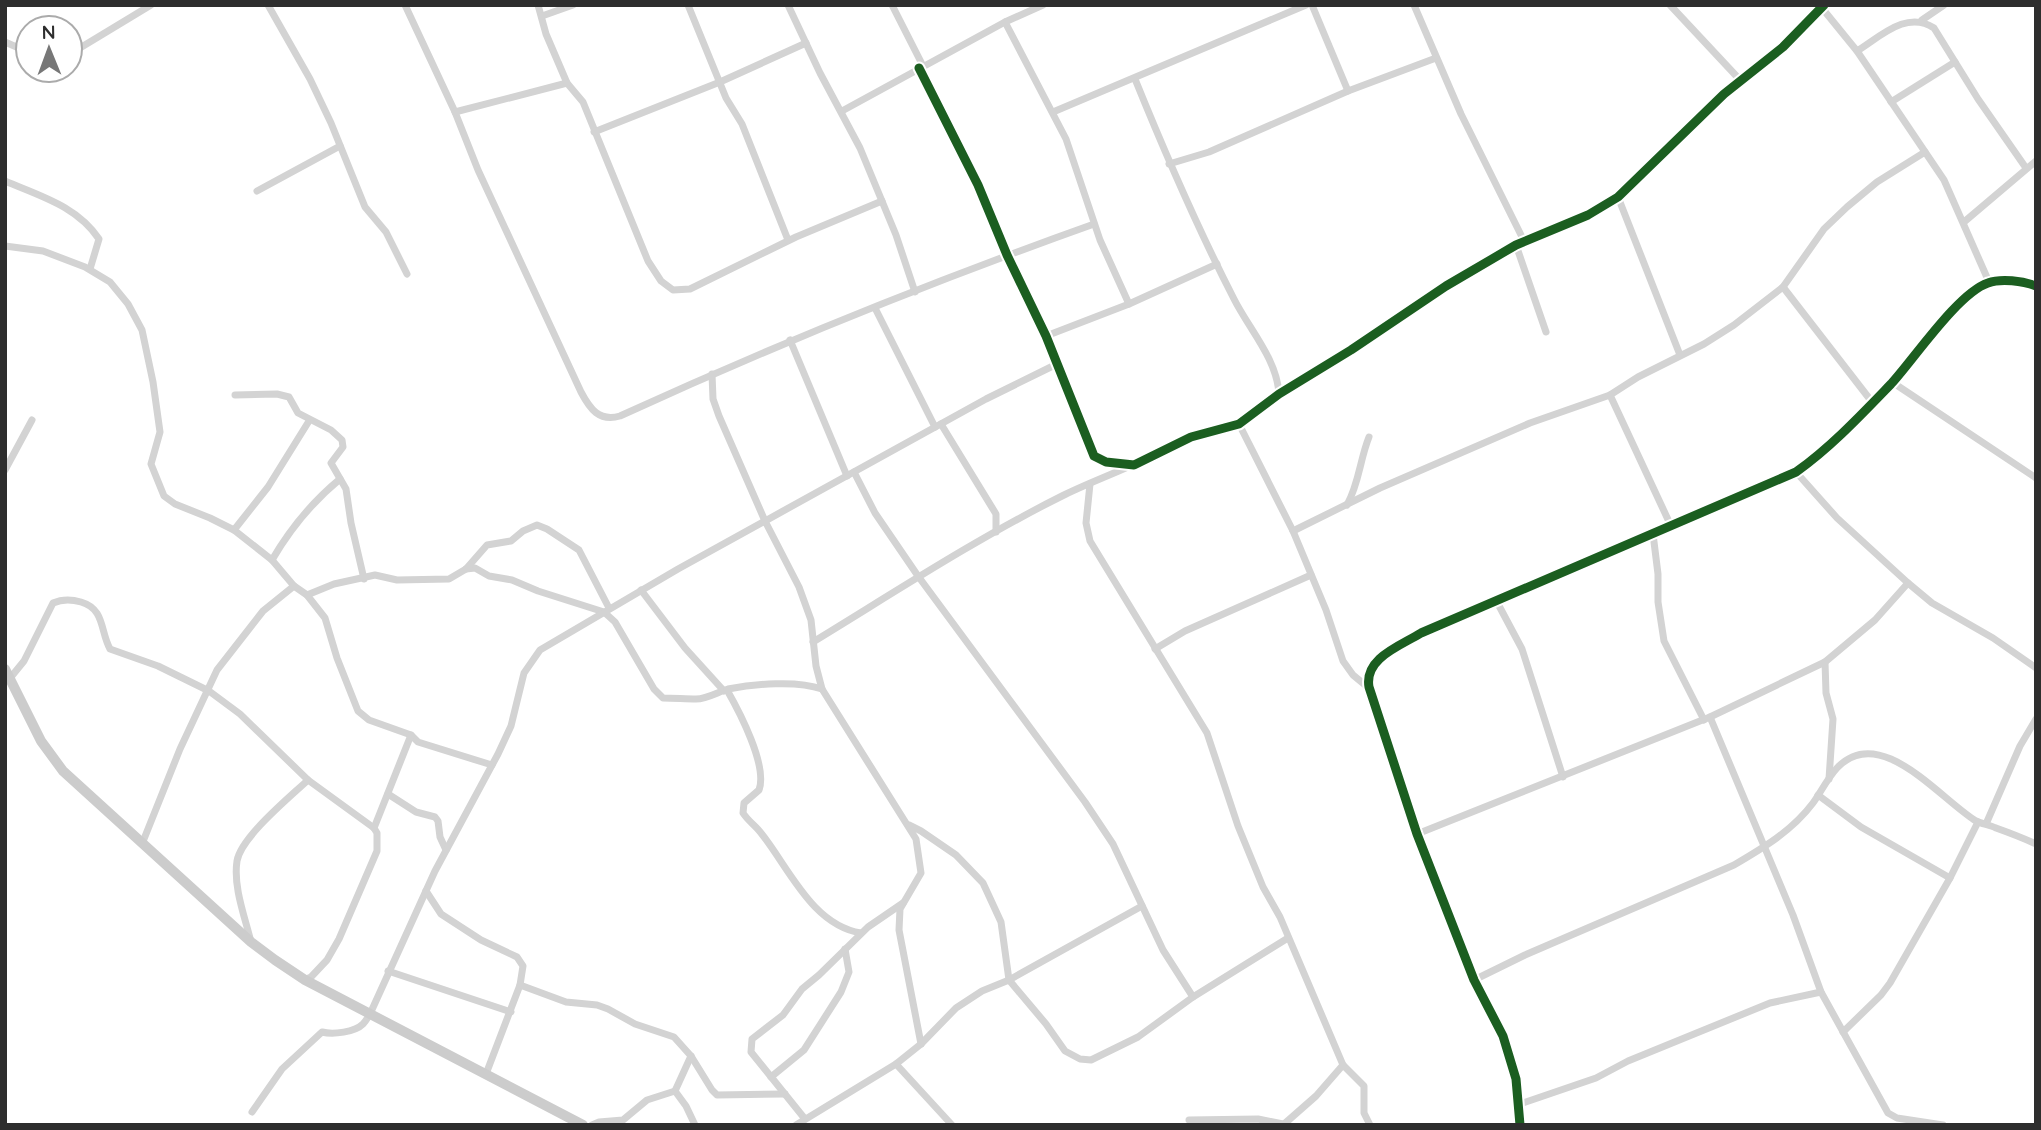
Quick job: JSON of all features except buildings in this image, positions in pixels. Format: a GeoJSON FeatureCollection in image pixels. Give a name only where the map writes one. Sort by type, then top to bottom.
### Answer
{"type":"FeatureCollection","features":[{"type":"Feature","properties":{"kind":"street"},"geometry":{"type":"LineString","coordinates":[[84,46],[152,5]]}},
{"type":"Feature","properties":{"kind":"street"},"geometry":{"type":"LineString","coordinates":[[268,5],[310,79],[365,207],[386,232],[407,274]]}},
{"type":"Feature","properties":{"kind":"street"},"geometry":{"type":"LineString","coordinates":[[405,5],[455,112],[478,170],[590,409],[604,418],[620,416],[790,341],[1007,255],[1094,224]]}},
{"type":"Feature","properties":{"kind":"street"},"geometry":{"type":"LineString","coordinates":[[538,5],[546,34],[567,83],[583,102],[648,261],[661,281],[673,290],[690,289],[788,240],[882,201]]}},
{"type":"Feature","properties":{"kind":"street"},"geometry":{"type":"LineString","coordinates":[[542,16],[573,5]]}},
{"type":"Feature","properties":{"kind":"street"},"geometry":{"type":"LineString","coordinates":[[688,5],[726,98],[742,124],[788,240]]}},
{"type":"Feature","properties":{"kind":"street"},"geometry":{"type":"LineString","coordinates":[[788,5],[842,111],[882,201],[915,292]]}},
{"type":"Feature","properties":{"kind":"street"},"geometry":{"type":"LineString","coordinates":[[892,5],[1046,336],[1094,456],[1106,462],[1134,465]]}},
{"type":"Feature","properties":{"kind":"street"},"geometry":{"type":"LineString","coordinates":[[842,111],[1005,22],[1043,5]]}},
{"type":"Feature","properties":{"kind":"street"},"geometry":{"type":"LineString","coordinates":[[1053,112],[1306,5]]}},
{"type":"Feature","properties":{"kind":"street"},"geometry":{"type":"LineString","coordinates":[[1312,5],[1348,91]]}},
{"type":"Feature","properties":{"kind":"street"},"geometry":{"type":"LineString","coordinates":[[1414,5],[1520,243],[1546,332]]}},
{"type":"Feature","properties":{"kind":"street"},"geometry":{"type":"LineString","coordinates":[[1670,5],[1741,81]]}},
{"type":"Feature","properties":{"kind":"street"},"geometry":{"type":"LineString","coordinates":[[1857,51],[1901,24],[1922,20],[1944,5]]}},
{"type":"Feature","properties":{"kind":"street"},"geometry":{"type":"LineString","coordinates":[[813,642],[918,576],[1062,496],[1191,437],[1239,424],[1279,394],[1352,350],[1446,286],[1520,243],[1588,215],[1618,197],[1707,110],[1783,47],[1823,7],[1857,51],[1944,180],[1989,282]]}},
{"type":"Feature","properties":{"kind":"street"},"geometry":{"type":"LineString","coordinates":[[1922,20],[1934,27],[2026,168]]}},
{"type":"Feature","properties":{"kind":"street"},"geometry":{"type":"LineString","coordinates":[[1005,22],[1053,112],[1076,164],[1094,224],[1129,304]]}},
{"type":"Feature","properties":{"kind":"street"},"geometry":{"type":"LineString","coordinates":[[594,132],[720,82],[806,43]]}},
{"type":"Feature","properties":{"kind":"street"},"geometry":{"type":"LineString","coordinates":[[1169,164],[1209,152],[1348,91],[1436,58]]}},
{"type":"Feature","properties":{"kind":"street"},"geometry":{"type":"LineString","coordinates":[[1891,102],[1955,62]]}},
{"type":"Feature","properties":{"kind":"street"},"geometry":{"type":"LineString","coordinates":[[1135,79],[1169,164],[1234,300],[1276,372],[1279,394]]}},
{"type":"Feature","properties":{"kind":"street"},"geometry":{"type":"LineString","coordinates":[[455,112],[567,83]]}},
{"type":"Feature","properties":{"kind":"street"},"geometry":{"type":"LineString","coordinates":[[257,191],[341,146]]}},
{"type":"Feature","properties":{"kind":"street"},"geometry":{"type":"LineString","coordinates":[[1293,531],[1530,423],[1611,395],[1704,344],[1734,325],[1783,286],[1824,229],[1847,206],[1877,182],[1925,152]]}},
{"type":"Feature","properties":{"kind":"street"},"geometry":{"type":"LineString","coordinates":[[1964,222],[2036,160]]}},
{"type":"Feature","properties":{"kind":"street"},"geometry":{"type":"LineString","coordinates":[[5,181],[62,205],[83,220],[99,239],[90,270]]}},
{"type":"Feature","properties":{"kind":"street"},"geometry":{"type":"LineString","coordinates":[[1618,197],[1680,355]]}},
{"type":"Feature","properties":{"kind":"street"},"geometry":{"type":"LineString","coordinates":[[5,246],[43,251],[90,270],[110,282],[121,294],[142,330],[153,382],[160,432],[151,464],[159,480],[161,492],[175,504],[234,530],[272,561],[294,586],[307,595],[325,618],[358,711],[369,720],[411,735],[418,742],[492,765]]}},
{"type":"Feature","properties":{"kind":"street"},"geometry":{"type":"LineString","coordinates":[[1046,336],[1129,304],[1217,264]]}},
{"type":"Feature","properties":{"kind":"street"},"geometry":{"type":"LineString","coordinates":[[1520,1125],[1516,1079],[1503,1036],[1474,980],[1417,834],[1370,689],[1368,671],[1384,655],[1420,633],[1796,472],[1818,456],[1892,382],[1951,313],[1976,289],[1989,282],[2012,281],[2036,286]]}},
{"type":"Feature","properties":{"kind":"street"},"geometry":{"type":"LineString","coordinates":[[1783,286],[1872,402]]}},
{"type":"Feature","properties":{"kind":"street"},"geometry":{"type":"LineString","coordinates":[[875,308],[938,425],[996,514],[996,532]]}},
{"type":"Feature","properties":{"kind":"street"},"geometry":{"type":"LineString","coordinates":[[790,341],[850,474],[918,576],[1086,802],[1113,845],[1163,950],[1194,997]]}},
{"type":"Feature","properties":{"kind":"street"},"geometry":{"type":"LineString","coordinates":[[252,1112],[282,1069],[322,1032],[331,1034],[357,1028],[370,1014],[446,850],[511,726],[524,673],[540,650],[641,590],[938,425],[1057,364]]}},
{"type":"Feature","properties":{"kind":"street"},"geometry":{"type":"LineString","coordinates":[[712,374],[713,398],[765,521],[799,587],[811,620],[816,666],[822,689],[916,839],[921,873],[899,916],[899,930],[921,1044]]}},
{"type":"Feature","properties":{"kind":"street"},"geometry":{"type":"LineString","coordinates":[[1892,382],[2036,478]]}},
{"type":"Feature","properties":{"kind":"street"},"geometry":{"type":"LineString","coordinates":[[235,395],[283,395],[292,401],[298,413],[331,430],[342,440],[343,447],[331,463],[347,493],[364,579]]}},
{"type":"Feature","properties":{"kind":"street"},"geometry":{"type":"LineString","coordinates":[[1611,395],[1671,526]]}},
{"type":"Feature","properties":{"kind":"street"},"geometry":{"type":"LineString","coordinates":[[5,470],[32,420]]}},
{"type":"Feature","properties":{"kind":"street"},"geometry":{"type":"LineString","coordinates":[[234,530],[268,487],[310,421]]}},
{"type":"Feature","properties":{"kind":"street"},"geometry":{"type":"LineString","coordinates":[[1239,424],[1293,531],[1343,661],[1353,675],[1370,689]]}},
{"type":"Feature","properties":{"kind":"street"},"geometry":{"type":"LineString","coordinates":[[1347,505],[1355,489],[1369,437]]}},
{"type":"Feature","properties":{"kind":"street"},"geometry":{"type":"LineString","coordinates":[[1796,472],[1837,517],[1932,603],[1993,638],[2034,667],[2036,657]]}},
{"type":"Feature","properties":{"kind":"street"},"geometry":{"type":"LineString","coordinates":[[272,561],[288,532],[317,499],[340,479]]}},
{"type":"Feature","properties":{"kind":"street"},"geometry":{"type":"LineString","coordinates":[[1090,484],[1086,523],[1090,541],[1206,733],[1245,845],[1263,887],[1280,917],[1343,1065],[1364,1086],[1364,1113],[1370,1125]]}},
{"type":"Feature","properties":{"kind":"street"},"geometry":{"type":"LineString","coordinates":[[307,595],[334,584],[380,575],[397,580],[449,579],[466,569],[487,545],[511,541],[531,526],[541,525],[579,550],[606,610],[660,696],[697,699],[726,690],[785,684],[805,684],[822,689]]}},
{"type":"Feature","properties":{"kind":"street"},"geometry":{"type":"LineString","coordinates":[[1653,534],[1664,641],[1707,718],[1765,847],[1821,992],[1888,1113],[1897,1118],[1943,1125]]}},
{"type":"Feature","properties":{"kind":"street"},"geometry":{"type":"LineString","coordinates":[[466,569],[475,568],[489,576],[512,580],[538,591],[606,610]]}},
{"type":"Feature","properties":{"kind":"street"},"geometry":{"type":"LineString","coordinates":[[1155,649],[1185,631],[1311,575]]}},
{"type":"Feature","properties":{"kind":"street"},"geometry":{"type":"LineString","coordinates":[[1417,834],[1707,718],[1825,662],[1875,620],[1908,583]]}},
{"type":"Feature","properties":{"kind":"street"},"geometry":{"type":"LineString","coordinates":[[142,844],[180,749],[217,670],[247,629],[274,600],[294,586]]}},
{"type":"Feature","properties":{"kind":"street"},"geometry":{"type":"LineString","coordinates":[[641,590],[685,648],[726,690],[754,747],[760,774],[759,790],[744,803],[743,813],[762,834],[791,878],[825,915],[841,928],[861,933]]}},
{"type":"Feature","properties":{"kind":"street"},"geometry":{"type":"LineString","coordinates":[[305,980],[327,960],[343,930],[377,851],[377,833],[374,828],[308,780],[240,714],[209,691],[158,666],[110,649],[101,617],[95,609],[74,600],[53,603],[24,661],[8,673],[41,741],[64,771],[251,942],[305,980],[583,1124]]}},
{"type":"Feature","properties":{"kind":"street"},"geometry":{"type":"LineString","coordinates":[[1497,602],[1522,649],[1563,777]]}},
{"type":"Feature","properties":{"kind":"street"},"geometry":{"type":"LineString","coordinates":[[1825,662],[1826,692],[1833,719],[1829,779]]}},
{"type":"Feature","properties":{"kind":"street"},"geometry":{"type":"LineString","coordinates":[[1843,1032],[1881,995],[1982,823],[2036,719]]}},
{"type":"Feature","properties":{"kind":"street"},"geometry":{"type":"LineString","coordinates":[[374,828],[411,735]]}},
{"type":"Feature","properties":{"kind":"street"},"geometry":{"type":"LineString","coordinates":[[1474,980],[1525,955],[1734,865],[1765,847],[1812,805],[1838,768],[1855,754],[1871,754],[1909,767],[1943,797],[1982,823],[2036,844]]}},
{"type":"Feature","properties":{"kind":"street"},"geometry":{"type":"LineString","coordinates":[[251,942],[236,878],[239,853],[278,808],[308,780]]}},
{"type":"Feature","properties":{"kind":"street"},"geometry":{"type":"LineString","coordinates":[[388,794],[416,812],[435,817],[440,825],[440,837],[446,850]]}},
{"type":"Feature","properties":{"kind":"street"},"geometry":{"type":"LineString","coordinates":[[1818,795],[1861,827],[1950,878]]}},
{"type":"Feature","properties":{"kind":"street"},"geometry":{"type":"LineString","coordinates":[[908,825],[956,855],[983,883],[1001,922],[1009,980],[1065,1051],[1080,1059],[1091,1060],[1138,1037],[1194,997],[1287,938]]}},
{"type":"Feature","properties":{"kind":"street"},"geometry":{"type":"LineString","coordinates":[[426,891],[441,914],[481,940],[517,957],[523,966],[511,1012],[486,1074]]}},
{"type":"Feature","properties":{"kind":"street"},"geometry":{"type":"LineString","coordinates":[[805,1119],[751,1052],[752,1039],[783,1015],[797,994],[861,933],[905,901]]}},
{"type":"Feature","properties":{"kind":"street"},"geometry":{"type":"LineString","coordinates":[[796,1125],[897,1063],[921,1044],[956,1008],[982,991],[1009,980],[1142,906]]}},
{"type":"Feature","properties":{"kind":"street"},"geometry":{"type":"LineString","coordinates":[[771,1077],[804,1050],[841,992],[849,972],[845,949]]}},
{"type":"Feature","properties":{"kind":"street"},"geometry":{"type":"LineString","coordinates":[[388,971],[511,1012]]}},
{"type":"Feature","properties":{"kind":"street"},"geometry":{"type":"LineString","coordinates":[[520,985],[566,1002],[597,1005],[635,1024],[674,1037],[691,1056],[717,1095],[785,1094]]}},
{"type":"Feature","properties":{"kind":"street"},"geometry":{"type":"LineString","coordinates":[[1520,1104],[1597,1078],[1629,1061],[1770,1003],[1821,992]]}},
{"type":"Feature","properties":{"kind":"street"},"geometry":{"type":"LineString","coordinates":[[592,1125],[623,1120],[647,1100],[676,1091],[691,1056]]}},
{"type":"Feature","properties":{"kind":"street"},"geometry":{"type":"LineString","coordinates":[[897,1063],[952,1125]]}},
{"type":"Feature","properties":{"kind":"street"},"geometry":{"type":"LineString","coordinates":[[1189,1120],[1258,1119],[1283,1125],[1315,1096],[1343,1065]]}},
{"type":"Feature","properties":{"kind":"street"},"geometry":{"type":"LineString","coordinates":[[676,1091],[695,1125]]}},
{"type":"Feature","properties":{"kind":"cycle path"},"geometry":{"type":"LineString","coordinates":[[919,68],[978,185],[1007,255],[1046,336],[1094,456],[1106,462],[1134,465],[1191,437],[1239,424],[1279,394],[1351,350],[1446,286],[1516,245],[1588,215],[1618,197],[1724,94],[1783,47],[1824,5]]}},
{"type":"Feature","properties":{"kind":"cycle path"},"geometry":{"type":"LineString","coordinates":[[1520,1125],[1516,1079],[1503,1036],[1474,980],[1417,834],[1369,687],[1372,668],[1385,654],[1421,633],[1796,472],[1834,441],[1891,384],[1963,299],[1976,289],[1999,281],[2036,286]]}}]}
